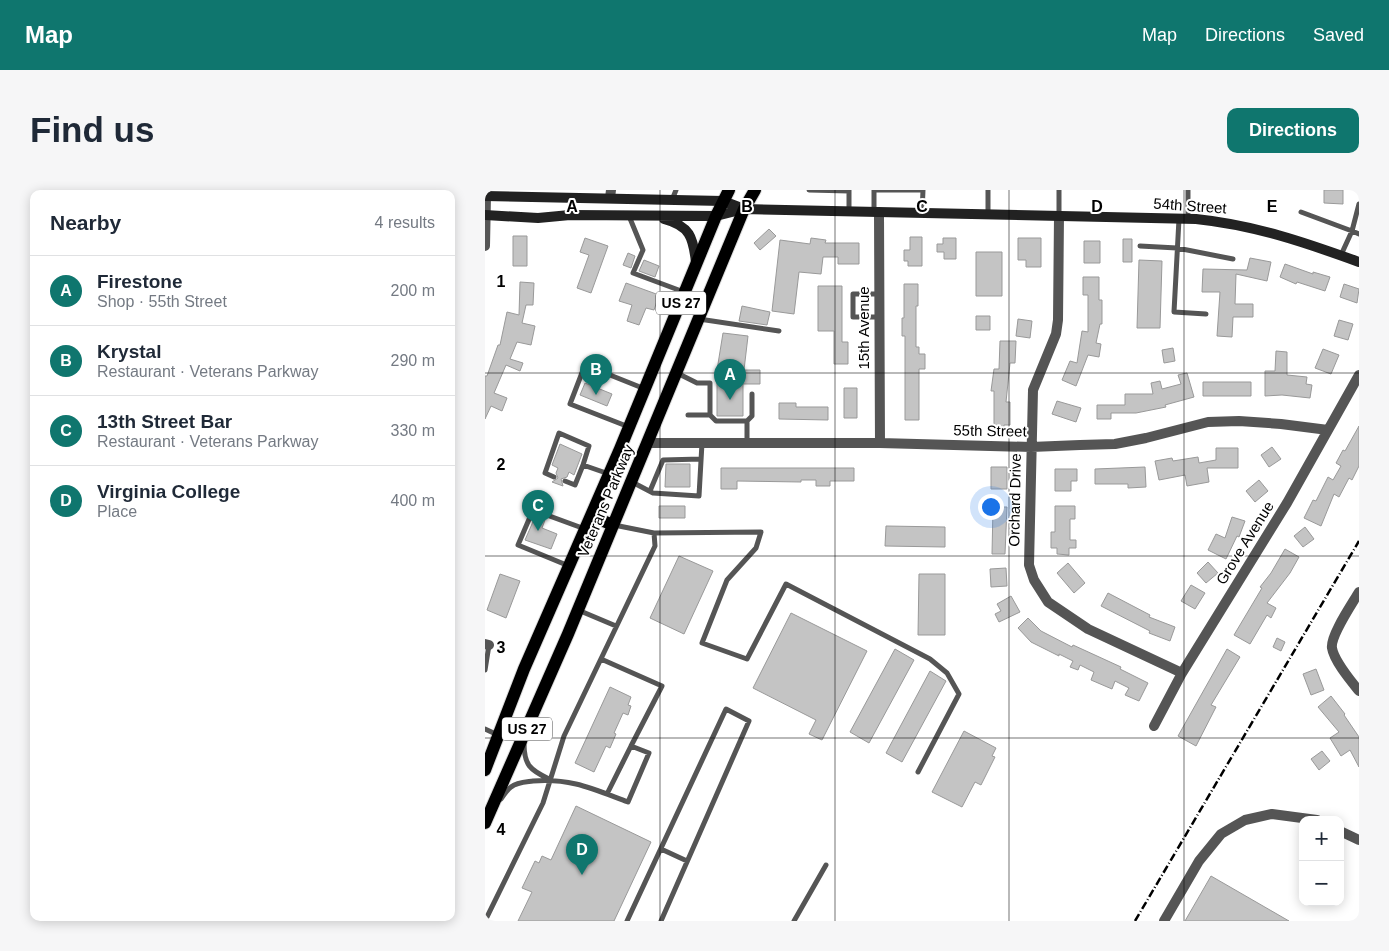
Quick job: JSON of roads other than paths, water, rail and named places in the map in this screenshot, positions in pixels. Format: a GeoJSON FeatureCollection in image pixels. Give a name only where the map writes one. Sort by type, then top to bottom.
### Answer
{"type":"FeatureCollection","features":[{"type":"Feature","properties":{"kind":"main road","name":"Veterans Parkway"},"geometry":{"type":"LineString","coordinates":[[485,823],[524,737],[632,482],[744,209],[755,190]]}},
{"type":"Feature","properties":{"kind":"main road"},"geometry":{"type":"LineString","coordinates":[[486,196],[611,194],[726,196],[744,209]]}},
{"type":"Feature","properties":{"kind":"main road","name":"Veterans Parkway"},"geometry":{"type":"LineString","coordinates":[[485,770],[525,669],[726,196]]}},
{"type":"Feature","properties":{"kind":"main road"},"geometry":{"type":"LineString","coordinates":[[485,215],[539,218],[570,215],[716,216],[744,209]]}},
{"type":"Feature","properties":{"kind":"main road","name":"54th Street"},"geometry":{"type":"LineString","coordinates":[[744,209],[1183,219],[1225,222],[1273,232],[1359,262]]}},
{"type":"Feature","properties":{"kind":"main road"},"geometry":{"type":"LineString","coordinates":[[653,216],[679,224],[689,232],[694,243],[697,264]]}},
{"type":"Feature","properties":{"kind":"main road"},"geometry":{"type":"LineString","coordinates":[[591,516],[613,525]]}},
{"type":"Feature","properties":{"kind":"street"},"geometry":{"type":"LineString","coordinates":[[485,246],[486,196]]}},
{"type":"Feature","properties":{"kind":"street","name":"15th Avenue"},"geometry":{"type":"LineString","coordinates":[[877,213],[880,443]]}},
{"type":"Feature","properties":{"kind":"street","name":"Orchard Drive"},"geometry":{"type":"LineString","coordinates":[[1059,216],[1058,320],[1056,334],[1033,390],[1029,565],[1034,580],[1048,602],[1088,629],[1182,673]]}},
{"type":"Feature","properties":{"kind":"street","name":"Grove Avenue"},"geometry":{"type":"LineString","coordinates":[[1154,726],[1182,673],[1287,503],[1359,375]]}},
{"type":"Feature","properties":{"kind":"street","name":"55th Street"},"geometry":{"type":"LineString","coordinates":[[648,443],[880,443],[1031,447],[1115,444],[1208,422],[1239,421],[1328,430]]}},
{"type":"Feature","properties":{"kind":"street"},"geometry":{"type":"LineString","coordinates":[[1359,592],[1335,634],[1331,646],[1345,672],[1359,691]]}},
{"type":"Feature","properties":{"kind":"street"},"geometry":{"type":"LineString","coordinates":[[1164,921],[1199,861],[1221,834],[1245,820],[1272,814],[1299,818]]}},
{"type":"Feature","properties":{"kind":"street"},"geometry":{"type":"LineString","coordinates":[[1344,833],[1359,840]]}},
{"type":"Feature","properties":{"kind":"lane"},"geometry":{"type":"LineString","coordinates":[[809,190],[849,190],[849,212]]}},
{"type":"Feature","properties":{"kind":"lane"},"geometry":{"type":"LineString","coordinates":[[877,213],[874,190],[923,190],[922,214]]}},
{"type":"Feature","properties":{"kind":"lane"},"geometry":{"type":"LineString","coordinates":[[988,190],[989,215]]}},
{"type":"Feature","properties":{"kind":"lane"},"geometry":{"type":"LineString","coordinates":[[1059,190],[1059,216]]}},
{"type":"Feature","properties":{"kind":"lane"},"geometry":{"type":"LineString","coordinates":[[1188,190],[1177,248],[1174,312],[1207,314]]}},
{"type":"Feature","properties":{"kind":"lane"},"geometry":{"type":"LineString","coordinates":[[1341,255],[1352,231],[1359,204]]}},
{"type":"Feature","properties":{"kind":"lane"},"geometry":{"type":"LineString","coordinates":[[1301,212],[1359,234]]}},
{"type":"Feature","properties":{"kind":"lane"},"geometry":{"type":"LineString","coordinates":[[629,216],[643,250],[633,273],[685,292]]}},
{"type":"Feature","properties":{"kind":"lane"},"geometry":{"type":"LineString","coordinates":[[1140,246],[1177,248],[1233,259]]}},
{"type":"Feature","properties":{"kind":"lane"},"geometry":{"type":"LineString","coordinates":[[879,294],[853,294],[853,317],[879,317]]}},
{"type":"Feature","properties":{"kind":"lane"},"geometry":{"type":"LineString","coordinates":[[698,319],[779,331]]}},
{"type":"Feature","properties":{"kind":"lane"},"geometry":{"type":"LineString","coordinates":[[629,427],[571,404],[585,365],[645,389]]}},
{"type":"Feature","properties":{"kind":"lane"},"geometry":{"type":"LineString","coordinates":[[677,373],[697,383],[710,383],[710,415]]}},
{"type":"Feature","properties":{"kind":"lane"},"geometry":{"type":"LineString","coordinates":[[688,415],[710,415],[716,421],[747,421],[752,416],[752,394]]}},
{"type":"Feature","properties":{"kind":"lane"},"geometry":{"type":"LineString","coordinates":[[747,421],[747,443]]}},
{"type":"Feature","properties":{"kind":"lane"},"geometry":{"type":"LineString","coordinates":[[554,476],[545,473],[559,433],[589,446],[575,485],[565,481]]}},
{"type":"Feature","properties":{"kind":"lane"},"geometry":{"type":"LineString","coordinates":[[632,482],[653,493],[699,496],[702,443]]}},
{"type":"Feature","properties":{"kind":"lane"},"geometry":{"type":"LineString","coordinates":[[650,492],[663,460],[701,459]]}},
{"type":"Feature","properties":{"kind":"lane"},"geometry":{"type":"LineString","coordinates":[[583,465],[609,474]]}},
{"type":"Feature","properties":{"kind":"lane"},"geometry":{"type":"LineString","coordinates":[[569,566],[519,545],[533,510],[585,530]]}},
{"type":"Feature","properties":{"kind":"lane"},"geometry":{"type":"LineString","coordinates":[[613,525],[654,533],[761,532],[756,548],[727,580],[702,643],[747,658],[786,584],[930,659],[947,674],[959,694],[918,772]]}},
{"type":"Feature","properties":{"kind":"lane"},"geometry":{"type":"LineString","coordinates":[[485,921],[543,803],[564,736],[655,546],[654,533]]}},
{"type":"Feature","properties":{"kind":"lane"},"geometry":{"type":"LineString","coordinates":[[578,610],[617,626]]}},
{"type":"Feature","properties":{"kind":"lane"},"geometry":{"type":"LineString","coordinates":[[485,670],[487,644]]}},
{"type":"Feature","properties":{"kind":"lane"},"geometry":{"type":"LineString","coordinates":[[601,659],[662,686],[607,794]]}},
{"type":"Feature","properties":{"kind":"lane"},"geometry":{"type":"LineString","coordinates":[[627,921],[726,709],[749,720],[661,921]]}},
{"type":"Feature","properties":{"kind":"lane"},"geometry":{"type":"LineString","coordinates":[[485,729],[499,736]]}},
{"type":"Feature","properties":{"kind":"lane"},"geometry":{"type":"LineString","coordinates":[[524,737],[524,758],[537,773],[550,780]]}},
{"type":"Feature","properties":{"kind":"lane"},"geometry":{"type":"LineString","coordinates":[[491,810],[511,787],[520,783],[550,780],[577,783],[628,802],[649,753],[631,746]]}},
{"type":"Feature","properties":{"kind":"lane"},"geometry":{"type":"LineString","coordinates":[[661,849],[687,861]]}},
{"type":"Feature","properties":{"kind":"lane"},"geometry":{"type":"LineString","coordinates":[[794,921],[826,865]]}},
{"type":"Feature","properties":{"kind":"railway"},"geometry":{"type":"LineString","coordinates":[[1135,921],[1359,541]]}},
{"type":"Feature","properties":{"kind":"place","name":"Krystal"},"geometry":{"type":"Point","coordinates":[596,395]}},
{"type":"Feature","properties":{"kind":"place","name":"Firestone"},"geometry":{"type":"Point","coordinates":[730,400]}},
{"type":"Feature","properties":{"kind":"place","name":"13th Street Bar"},"geometry":{"type":"Point","coordinates":[538,531]}},
{"type":"Feature","properties":{"kind":"place","name":"Virginia College"},"geometry":{"type":"Point","coordinates":[582,875]}}]}
